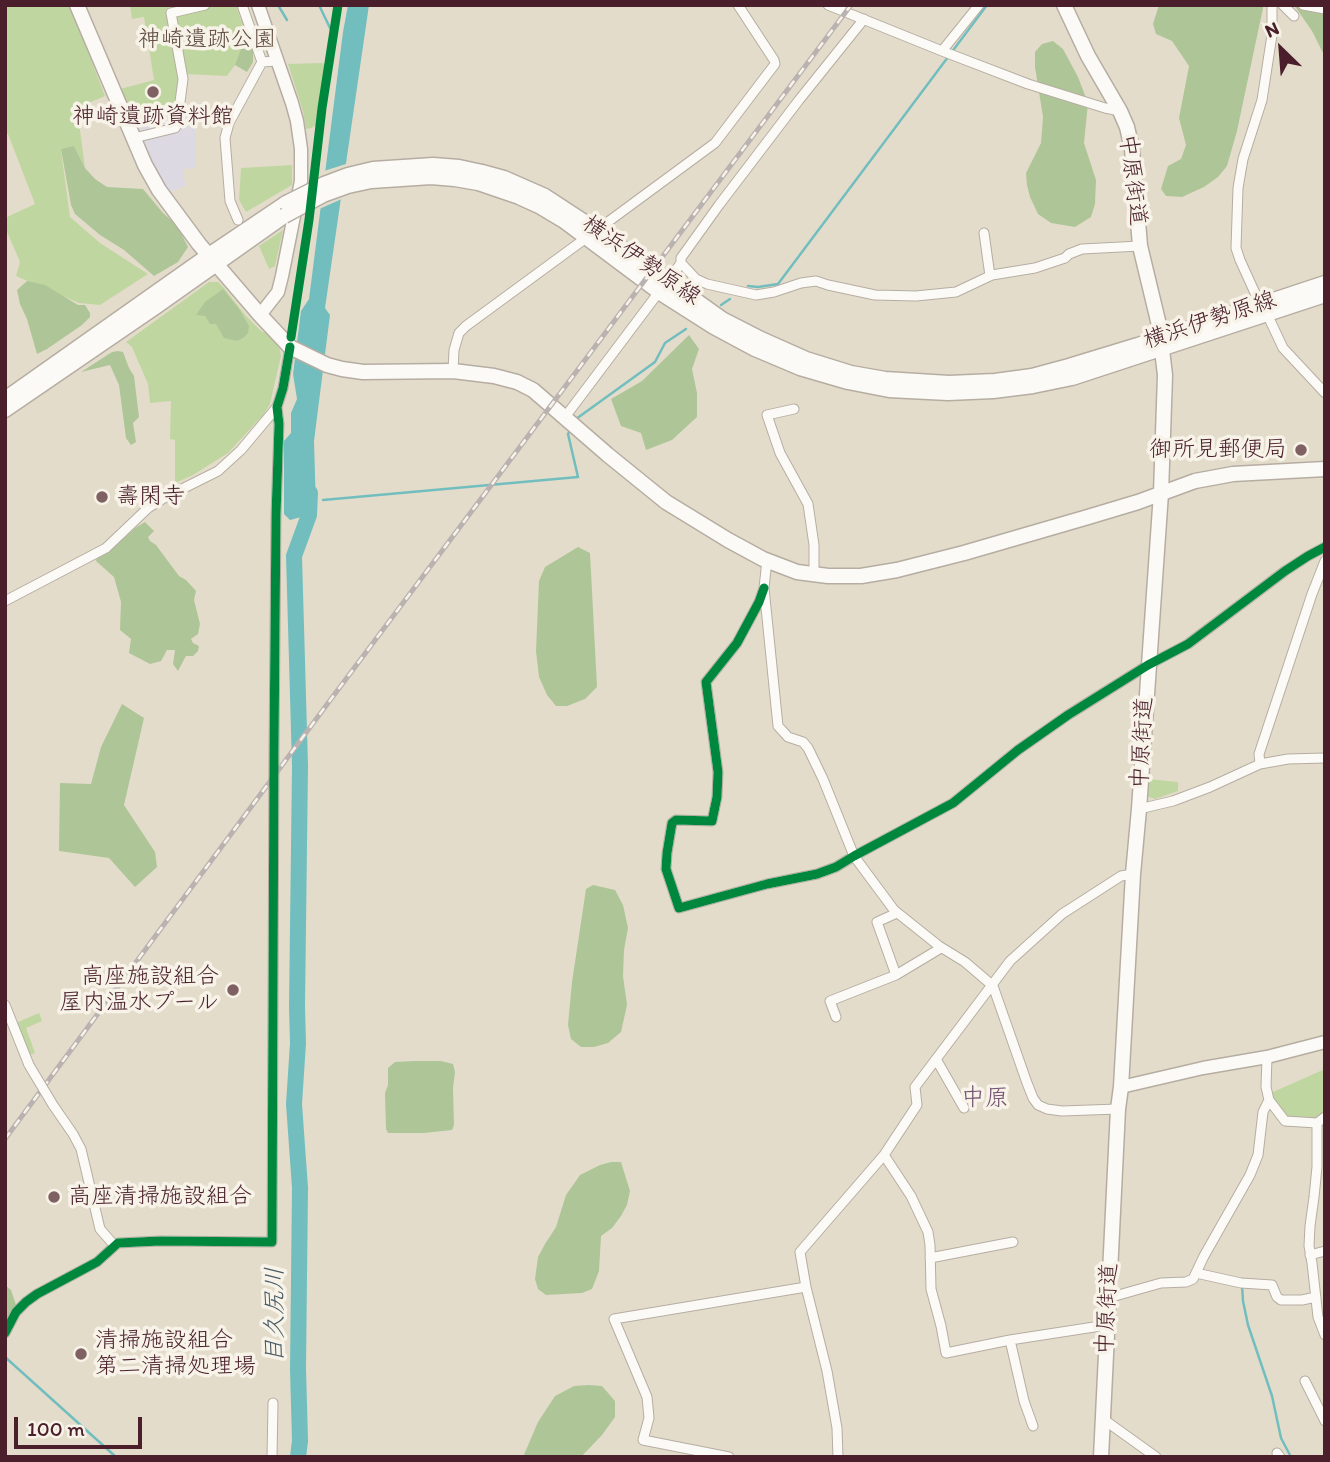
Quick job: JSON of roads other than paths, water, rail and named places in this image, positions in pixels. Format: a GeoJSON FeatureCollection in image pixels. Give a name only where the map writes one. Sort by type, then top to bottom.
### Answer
{"type":"FeatureCollection","features":[{"type":"Feature","properties":{"kind":"main road"},"geometry":{"type":"LineString","coordinates":[[77,5],[145,165],[159,190],[213,260],[290,347],[327,365],[342,369],[363,372],[453,371],[517,382],[533,390],[666,502],[767,561],[797,572],[861,576],[964,553],[1138,502],[1215,476],[1325,469]]}},
{"type":"Feature","properties":{"kind":"main road","name":"中原街道"},"geometry":{"type":"LineString","coordinates":[[1064,5],[1126,127],[1132,149],[1140,246],[1162,342],[1165,375],[1161,493],[1118,1109],[1101,1457]]}},
{"type":"Feature","properties":{"kind":"main road","name":"横浜伊勢原線"},"geometry":{"type":"LineString","coordinates":[[5,410],[285,209],[348,186],[371,181],[480,177],[592,234],[715,327],[800,368],[889,390],[948,393],[993,391],[1072,378],[1162,342],[1264,309],[1325,295]]}},
{"type":"Feature","properties":{"kind":"main road","name":"横浜伊勢原線"},"geometry":{"type":"LineString","coordinates":[[5,399],[213,260]]}},
{"type":"Feature","properties":{"kind":"main road","name":"横浜伊勢原線"},"geometry":{"type":"LineString","coordinates":[[1264,309],[1325,283]]}},
{"type":"Feature","properties":{"kind":"street"},"geometry":{"type":"LineString","coordinates":[[134,138],[177,125],[183,79],[171,13],[205,5]]}},
{"type":"Feature","properties":{"kind":"street"},"geometry":{"type":"LineString","coordinates":[[238,220],[230,201],[225,138],[229,123],[262,62],[242,5]]}},
{"type":"Feature","properties":{"kind":"street"},"geometry":{"type":"LineString","coordinates":[[258,5],[297,121],[301,149],[301,181],[278,292],[260,315]]}},
{"type":"Feature","properties":{"kind":"street"},"geometry":{"type":"LineString","coordinates":[[453,371],[454,350],[459,333],[466,326],[715,143],[775,65],[738,5]]}},
{"type":"Feature","properties":{"kind":"street"},"geometry":{"type":"LineString","coordinates":[[828,5],[1028,84],[1120,111]]}},
{"type":"Feature","properties":{"kind":"street"},"geometry":{"type":"LineString","coordinates":[[946,53],[979,5]]}},
{"type":"Feature","properties":{"kind":"street"},"geometry":{"type":"LineString","coordinates":[[1272,5],[1272,35],[1262,100],[1243,159],[1238,188],[1236,248],[1283,348],[1325,393]]}},
{"type":"Feature","properties":{"kind":"street"},"geometry":{"type":"LineString","coordinates":[[1283,5],[1294,16]]}},
{"type":"Feature","properties":{"kind":"street"},"geometry":{"type":"LineString","coordinates":[[1303,5],[1325,9]]}},
{"type":"Feature","properties":{"kind":"street"},"geometry":{"type":"LineString","coordinates":[[570,422],[719,205],[864,19]]}},
{"type":"Feature","properties":{"kind":"street"},"geometry":{"type":"LineString","coordinates":[[262,62],[277,61]]}},
{"type":"Feature","properties":{"kind":"street"},"geometry":{"type":"LineString","coordinates":[[984,233],[990,276]]}},
{"type":"Feature","properties":{"kind":"street"},"geometry":{"type":"LineString","coordinates":[[681,263],[696,279],[707,284],[756,295],[816,281],[875,295],[916,296],[956,292],[990,276],[1035,268],[1082,249],[1140,246]]}},
{"type":"Feature","properties":{"kind":"street"},"geometry":{"type":"LineString","coordinates":[[5,601],[107,548],[148,508],[218,471],[241,450],[277,407],[290,347]]}},
{"type":"Feature","properties":{"kind":"street"},"geometry":{"type":"LineString","coordinates":[[5,1333],[16,1312],[26,1302],[104,1258],[114,1245],[122,1242],[272,1242],[276,515],[279,424],[277,407]]}},
{"type":"Feature","properties":{"kind":"street"},"geometry":{"type":"LineString","coordinates":[[794,409],[767,415],[780,453],[808,504],[814,545],[814,574]]}},
{"type":"Feature","properties":{"kind":"street"},"geometry":{"type":"LineString","coordinates":[[764,588],[737,643],[705,681],[718,772],[717,797],[712,821],[676,820],[672,823],[666,869],[679,908],[836,867],[953,803],[1068,715],[1148,665],[1188,644],[1285,571],[1325,547]]}},
{"type":"Feature","properties":{"kind":"street"},"geometry":{"type":"LineString","coordinates":[[767,561],[764,588],[778,726],[788,737],[803,742],[808,748],[854,856],[897,913],[941,948],[965,962],[993,986],[1027,1083],[1038,1105],[1062,1111],[1118,1109]]}},
{"type":"Feature","properties":{"kind":"street"},"geometry":{"type":"LineString","coordinates":[[1260,764],[1259,754],[1325,561]]}},
{"type":"Feature","properties":{"kind":"street"},"geometry":{"type":"LineString","coordinates":[[1139,809],[1173,801],[1260,764],[1288,759],[1325,758]]}},
{"type":"Feature","properties":{"kind":"street"},"geometry":{"type":"LineString","coordinates":[[838,1457],[837,1428],[827,1371],[800,1252],[884,1155],[918,1105],[915,1087],[1010,961],[1062,914],[1121,876],[1133,874]]}},
{"type":"Feature","properties":{"kind":"street"},"geometry":{"type":"LineString","coordinates":[[896,975],[877,922],[897,913]]}},
{"type":"Feature","properties":{"kind":"street"},"geometry":{"type":"LineString","coordinates":[[836,1017],[830,1001],[896,975],[941,948]]}},
{"type":"Feature","properties":{"kind":"street"},"geometry":{"type":"LineString","coordinates":[[5,1005],[29,1065],[81,1149],[100,1229],[114,1245]]}},
{"type":"Feature","properties":{"kind":"street"},"geometry":{"type":"LineString","coordinates":[[1121,1087],[1203,1068],[1267,1057],[1325,1042]]}},
{"type":"Feature","properties":{"kind":"street"},"geometry":{"type":"LineString","coordinates":[[1267,1057],[1266,1087],[1269,1100],[1285,1121],[1321,1120],[1310,1226],[1310,1255],[1318,1317],[1325,1335]]}},
{"type":"Feature","properties":{"kind":"street"},"geometry":{"type":"LineString","coordinates":[[936,1059],[964,1108]]}},
{"type":"Feature","properties":{"kind":"street"},"geometry":{"type":"LineString","coordinates":[[1108,1298],[1161,1283],[1186,1282],[1193,1279],[1250,1175],[1258,1155],[1263,1112],[1269,1100]]}},
{"type":"Feature","properties":{"kind":"street"},"geometry":{"type":"LineString","coordinates":[[884,1155],[911,1196],[928,1232],[930,1289],[946,1353],[1107,1325]]}},
{"type":"Feature","properties":{"kind":"street"},"geometry":{"type":"LineString","coordinates":[[930,1258],[1013,1242]]}},
{"type":"Feature","properties":{"kind":"street"},"geometry":{"type":"LineString","coordinates":[[1310,1255],[1325,1251]]}},
{"type":"Feature","properties":{"kind":"street"},"geometry":{"type":"LineString","coordinates":[[1196,1273],[1241,1283],[1272,1285],[1281,1300],[1294,1301],[1316,1297]]}},
{"type":"Feature","properties":{"kind":"street"},"geometry":{"type":"LineString","coordinates":[[729,1457],[643,1440],[649,1418],[647,1396],[614,1319],[806,1287]]}},
{"type":"Feature","properties":{"kind":"street"},"geometry":{"type":"LineString","coordinates":[[1010,1340],[1024,1401],[1033,1426]]}},
{"type":"Feature","properties":{"kind":"street"},"geometry":{"type":"LineString","coordinates":[[1305,1381],[1325,1420]]}},
{"type":"Feature","properties":{"kind":"street"},"geometry":{"type":"LineString","coordinates":[[272,1457],[273,1403]]}},
{"type":"Feature","properties":{"kind":"street"},"geometry":{"type":"LineString","coordinates":[[1103,1419],[1156,1457]]}},
{"type":"Feature","properties":{"kind":"water"},"geometry":{"type":"Polygon","coordinates":[[[348,5],[369,5],[325,308],[330,315],[314,441],[316,509],[309,515],[290,520],[284,514],[284,441],[291,433],[291,413],[297,399],[293,374],[301,311],[309,299],[348,5]]]}},
{"type":"Feature","properties":{"kind":"waterway"},"geometry":{"type":"LineString","coordinates":[[278,5],[287,20]]}},
{"type":"Feature","properties":{"kind":"waterway"},"geometry":{"type":"LineString","coordinates":[[319,5],[330,28]]}},
{"type":"Feature","properties":{"kind":"waterway"},"geometry":{"type":"LineString","coordinates":[[748,286],[778,284],[987,5]]}},
{"type":"Feature","properties":{"kind":"waterway"},"geometry":{"type":"LineString","coordinates":[[721,305],[730,299]]}},
{"type":"Feature","properties":{"kind":"waterway"},"geometry":{"type":"LineString","coordinates":[[576,419],[655,362],[665,343],[686,329]]}},
{"type":"Feature","properties":{"kind":"waterway"},"geometry":{"type":"LineString","coordinates":[[323,500],[578,477],[568,434],[570,430]]}},
{"type":"Feature","properties":{"kind":"waterway","name":"目久尻川"},"geometry":{"type":"LineString","coordinates":[[298,1457],[300,1188],[294,1104],[298,1043],[300,766],[294,556],[309,515],[310,493]]}},
{"type":"Feature","properties":{"kind":"waterway"},"geometry":{"type":"LineString","coordinates":[[1242,1286],[1248,1325],[1272,1396],[1281,1438],[1291,1457]]}},
{"type":"Feature","properties":{"kind":"waterway"},"geometry":{"type":"LineString","coordinates":[[5,1357],[116,1457]]}},
{"type":"Feature","properties":{"kind":"railway"},"geometry":{"type":"LineString","coordinates":[[5,1139],[851,5]]}},
{"type":"Feature","properties":{"kind":"place","name":"神崎遺跡資料館"},"geometry":{"type":"Point","coordinates":[153,92]}},
{"type":"Feature","properties":{"kind":"place","name":"御所見郵便局"},"geometry":{"type":"Point","coordinates":[1301,450]}},
{"type":"Feature","properties":{"kind":"place","name":"壽閑寺"},"geometry":{"type":"Point","coordinates":[102,497]}},
{"type":"Feature","properties":{"kind":"place","name":"高座施設組合 屋内温水プール"},"geometry":{"type":"Point","coordinates":[233,990]}},
{"type":"Feature","properties":{"kind":"place","name":"高座清掃施設組合"},"geometry":{"type":"Point","coordinates":[54,1197]}},
{"type":"Feature","properties":{"kind":"place","name":"清掃施設組合 第二清掃処理場"},"geometry":{"type":"Point","coordinates":[81,1354]}},
{"type":"Feature","properties":{"kind":"district","name":"中原"},"geometry":{"type":"Point","coordinates":[985,1099]}},
{"type":"Feature","properties":{"kind":"park label","name":"神崎遺跡公園"},"geometry":{"type":"Point","coordinates":[207,40]}}]}
